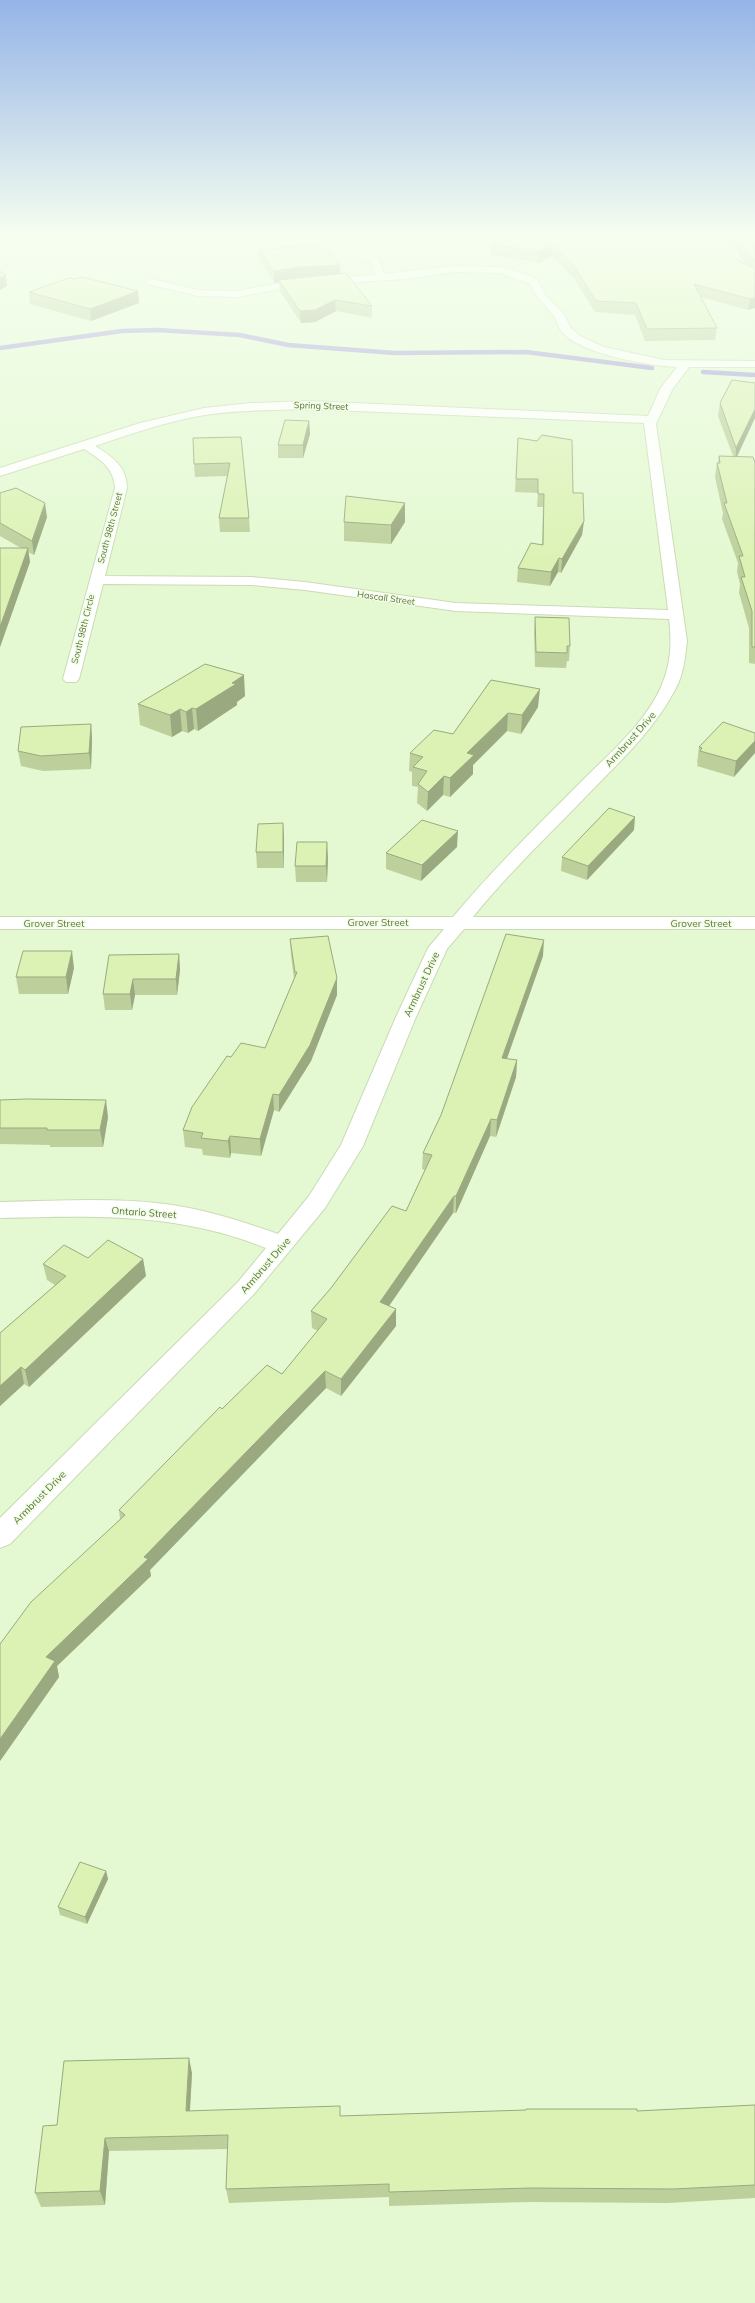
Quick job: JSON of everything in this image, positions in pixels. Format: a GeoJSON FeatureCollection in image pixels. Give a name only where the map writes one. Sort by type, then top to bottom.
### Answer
{"type":"FeatureCollection","features":[{"type":"Feature","properties":{"kind":"street"},"geometry":{"type":"LineString","coordinates":[[589,344],[601,350],[621,355],[664,362],[755,364]]}},
{"type":"Feature","properties":{"kind":"street","name":"Armbrust Drive"},"geometry":{"type":"LineString","coordinates":[[0,1536],[246,1288],[284,1245],[317,1202],[352,1146],[406,1017],[438,948],[488,887],[628,744],[655,711],[669,687],[676,663],[679,641],[650,424],[666,389],[686,363]]}},
{"type":"Feature","properties":{"kind":"street","name":"Spring Street"},"geometry":{"type":"LineString","coordinates":[[0,472],[144,426],[227,409],[277,405],[420,408],[652,420]]}},
{"type":"Feature","properties":{"kind":"street","name":"South 98th Street"},"geometry":{"type":"LineString","coordinates":[[86,445],[112,463],[118,471],[122,481],[96,580]]}},
{"type":"Feature","properties":{"kind":"street","name":"Hascall Street"},"geometry":{"type":"LineString","coordinates":[[96,580],[252,581],[305,586],[456,607],[642,612],[676,615]]}},
{"type":"Feature","properties":{"kind":"street","name":"South 98th Circle"},"geometry":{"type":"LineString","coordinates":[[71,679],[96,580]]}},
{"type":"Feature","properties":{"kind":"street","name":"Grover Street"},"geometry":{"type":"LineString","coordinates":[[0,923],[459,921],[755,923]]}},
{"type":"Feature","properties":{"kind":"street","name":"Ontario Street"},"geometry":{"type":"LineString","coordinates":[[0,1210],[125,1210],[164,1212],[244,1231],[284,1245]]}},
{"type":"Feature","properties":{"kind":"shaded area"},"geometry":{"type":"Polygon","coordinates":[[[0,344],[755,344],[755,2303],[0,2303],[0,344]]]}},
{"type":"Feature","properties":{"kind":"building"},"geometry":{"type":"Polygon","coordinates":[[[732,380],[755,383],[755,409],[736,448],[720,403],[732,380]]]}},
{"type":"Feature","properties":{"kind":"building"},"geometry":{"type":"Polygon","coordinates":[[[285,420],[309,421],[303,445],[278,445],[285,420]]]}},
{"type":"Feature","properties":{"kind":"building"},"geometry":{"type":"Polygon","coordinates":[[[542,435],[572,440],[573,493],[583,493],[584,521],[562,559],[559,558],[551,572],[518,568],[531,543],[543,545],[544,494],[538,494],[538,479],[516,479],[518,438],[537,441],[542,435]]]}},
{"type":"Feature","properties":{"kind":"building"},"geometry":{"type":"Polygon","coordinates":[[[241,437],[249,518],[219,518],[230,463],[194,464],[193,438],[241,437]]]}},
{"type":"Feature","properties":{"kind":"building"},"geometry":{"type":"Polygon","coordinates":[[[719,456],[753,457],[755,463],[755,647],[752,647],[752,611],[741,577],[745,577],[739,556],[743,556],[724,503],[727,503],[717,463],[720,463],[719,456]]]}},
{"type":"Feature","properties":{"kind":"building"},"geometry":{"type":"Polygon","coordinates":[[[16,488],[45,503],[32,541],[0,523],[0,493],[16,488]]]}},
{"type":"Feature","properties":{"kind":"building"},"geometry":{"type":"Polygon","coordinates":[[[346,496],[405,503],[391,525],[344,522],[346,496]]]}},
{"type":"Feature","properties":{"kind":"building"},"geometry":{"type":"Polygon","coordinates":[[[0,548],[28,548],[0,627],[0,548]]]}},
{"type":"Feature","properties":{"kind":"building"},"geometry":{"type":"Polygon","coordinates":[[[535,617],[569,618],[570,646],[567,646],[567,653],[536,652],[535,617]]]}},
{"type":"Feature","properties":{"kind":"building"},"geometry":{"type":"Polygon","coordinates":[[[205,664],[244,675],[232,683],[236,684],[196,709],[192,708],[186,712],[180,709],[170,715],[138,704],[205,664]]]}},
{"type":"Feature","properties":{"kind":"building"},"geometry":{"type":"Polygon","coordinates":[[[491,680],[540,689],[522,715],[508,713],[467,753],[474,755],[450,778],[444,776],[428,792],[418,784],[427,771],[413,767],[423,757],[410,753],[434,730],[453,734],[491,680]]]}},
{"type":"Feature","properties":{"kind":"building"},"geometry":{"type":"Polygon","coordinates":[[[723,722],[755,733],[755,741],[736,761],[700,751],[702,748],[699,747],[723,722]]]}},
{"type":"Feature","properties":{"kind":"building"},"geometry":{"type":"Polygon","coordinates":[[[91,724],[89,753],[41,756],[18,751],[21,727],[91,724]]]}},
{"type":"Feature","properties":{"kind":"building"},"geometry":{"type":"Polygon","coordinates":[[[609,808],[635,817],[588,866],[562,857],[609,808]]]}},
{"type":"Feature","properties":{"kind":"building"},"geometry":{"type":"Polygon","coordinates":[[[422,820],[458,831],[422,865],[386,853],[422,820]]]}},
{"type":"Feature","properties":{"kind":"building"},"geometry":{"type":"Polygon","coordinates":[[[283,823],[283,852],[256,852],[258,824],[283,823]]]}},
{"type":"Feature","properties":{"kind":"building"},"geometry":{"type":"Polygon","coordinates":[[[297,842],[327,842],[326,866],[295,866],[297,842]]]}},
{"type":"Feature","properties":{"kind":"building"},"geometry":{"type":"Polygon","coordinates":[[[506,934],[544,940],[502,1058],[517,1060],[497,1120],[491,1119],[456,1196],[454,1196],[380,1302],[396,1309],[341,1379],[325,1371],[144,1557],[148,1559],[46,1657],[55,1661],[0,1739],[0,1644],[31,1602],[125,1515],[119,1510],[220,1407],[222,1409],[267,1365],[282,1374],[327,1319],[311,1311],[331,1288],[392,1206],[406,1211],[432,1155],[423,1153],[441,1115],[506,934]]]}},
{"type":"Feature","properties":{"kind":"building"},"geometry":{"type":"Polygon","coordinates":[[[328,936],[337,978],[310,1045],[279,1095],[273,1094],[260,1139],[230,1136],[228,1141],[201,1138],[203,1133],[183,1130],[192,1107],[227,1056],[231,1057],[241,1043],[265,1048],[297,972],[295,972],[290,939],[328,936]]]}},
{"type":"Feature","properties":{"kind":"building"},"geometry":{"type":"Polygon","coordinates":[[[23,951],[72,951],[66,977],[16,977],[23,951]]]}},
{"type":"Feature","properties":{"kind":"building"},"geometry":{"type":"Polygon","coordinates":[[[179,954],[176,979],[133,979],[130,994],[103,994],[109,955],[179,954]]]}},
{"type":"Feature","properties":{"kind":"building"},"geometry":{"type":"Polygon","coordinates":[[[0,1100],[106,1100],[100,1130],[0,1128],[0,1100]]]}},
{"type":"Feature","properties":{"kind":"building"},"geometry":{"type":"Polygon","coordinates":[[[108,1240],[143,1259],[25,1370],[21,1367],[0,1386],[0,1333],[66,1276],[43,1264],[64,1245],[88,1258],[108,1240]]]}},
{"type":"Feature","properties":{"kind":"building"},"geometry":{"type":"Polygon","coordinates":[[[80,1862],[106,1871],[85,1917],[58,1907],[80,1862]]]}},
{"type":"Feature","properties":{"kind":"building"},"geometry":{"type":"Polygon","coordinates":[[[189,2058],[186,2111],[340,2106],[340,2116],[526,2109],[637,2109],[637,2111],[755,2105],[755,2185],[673,2189],[531,2188],[389,2192],[389,2184],[226,2189],[228,2135],[105,2138],[100,2191],[35,2193],[43,2126],[57,2125],[64,2061],[189,2058]]]}},
{"type":"Feature","properties":{"kind":"waterway"},"geometry":{"type":"LineString","coordinates":[[0,348],[25,344]]}},
{"type":"Feature","properties":{"kind":"waterway"},"geometry":{"type":"LineString","coordinates":[[285,344],[395,353],[526,352],[652,368]]}},
{"type":"Feature","properties":{"kind":"waterway"},"geometry":{"type":"LineString","coordinates":[[703,372],[755,375]]}}]}
